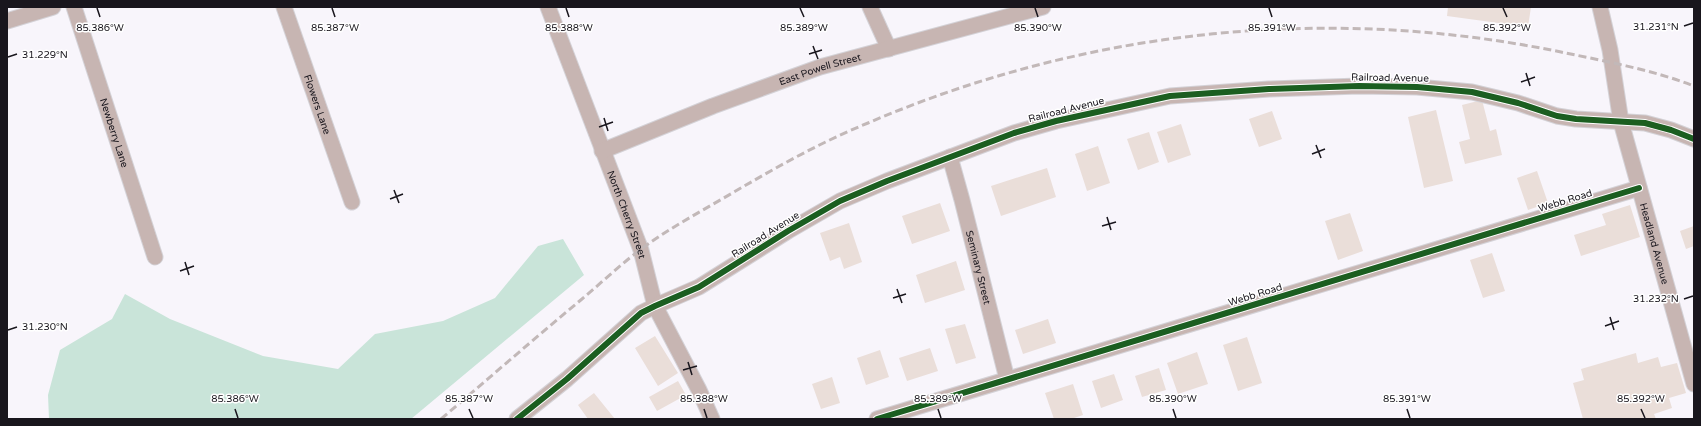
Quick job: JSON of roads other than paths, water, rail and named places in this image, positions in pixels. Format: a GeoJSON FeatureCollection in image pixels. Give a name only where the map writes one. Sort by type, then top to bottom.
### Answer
{"type":"FeatureCollection","features":[{"type":"Feature","properties":{"kind":"street"},"geometry":{"type":"LineString","coordinates":[[7,21],[53,7]]}},
{"type":"Feature","properties":{"kind":"street","name":"Newberry Lane"},"geometry":{"type":"LineString","coordinates":[[74,7],[155,257]]}},
{"type":"Feature","properties":{"kind":"street","name":"Flowers Lane"},"geometry":{"type":"LineString","coordinates":[[284,7],[352,202]]}},
{"type":"Feature","properties":{"kind":"street","name":"North Cherry Street"},"geometry":{"type":"LineString","coordinates":[[548,7],[641,250],[655,306],[699,390],[712,419]]}},
{"type":"Feature","properties":{"kind":"street"},"geometry":{"type":"LineString","coordinates":[[870,7],[889,49]]}},
{"type":"Feature","properties":{"kind":"street","name":"East Powell Street"},"geometry":{"type":"LineString","coordinates":[[602,151],[788,78],[820,67],[1043,7]]}},
{"type":"Feature","properties":{"kind":"street","name":"Headland Avenue"},"geometry":{"type":"LineString","coordinates":[[1600,7],[1610,50],[1621,122],[1694,384]]}},
{"type":"Feature","properties":{"kind":"street","name":"Railroad Avenue"},"geometry":{"type":"LineString","coordinates":[[517,419],[568,379],[641,313],[699,287],[788,231],[840,202],[887,180],[1014,133],[1119,106],[1170,96],[1269,89],[1359,86],[1417,87],[1472,92],[1518,103],[1557,116],[1645,123],[1694,139]]}},
{"type":"Feature","properties":{"kind":"street","name":"Seminary Street"},"geometry":{"type":"LineString","coordinates":[[950,157],[1007,379]]}},
{"type":"Feature","properties":{"kind":"street","name":"Webb Road"},"geometry":{"type":"LineString","coordinates":[[877,419],[1639,188]]}},
{"type":"Feature","properties":{"kind":"railway"},"geometry":{"type":"LineString","coordinates":[[441,419],[625,262],[662,234],[783,164],[851,130],[951,91],[1036,66],[1122,47],[1209,34],[1297,29],[1385,30],[1473,37],[1561,52],[1611,62],[1678,80],[1694,86]]}}]}
